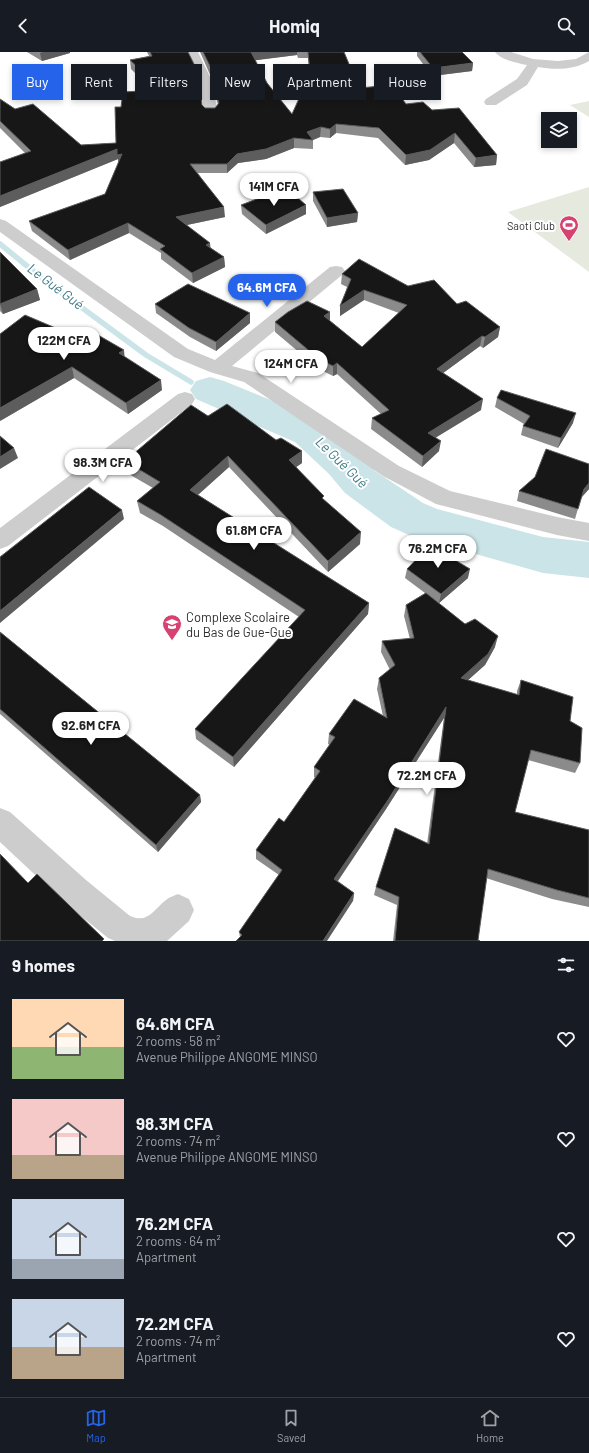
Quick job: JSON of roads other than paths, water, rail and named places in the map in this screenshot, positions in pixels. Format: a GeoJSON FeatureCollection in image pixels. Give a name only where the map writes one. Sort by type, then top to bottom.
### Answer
{"type":"FeatureCollection","features":[{"type":"Feature","properties":{"kind":"street"},"geometry":{"type":"LineString","coordinates":[[192,52],[205,79],[211,113]]}},
{"type":"Feature","properties":{"kind":"street"},"geometry":{"type":"LineString","coordinates":[[501,52],[519,60],[554,65],[572,63],[585,59],[589,56]]}},
{"type":"Feature","properties":{"kind":"street"},"geometry":{"type":"LineString","coordinates":[[491,102],[522,82],[535,63]]}},
{"type":"Feature","properties":{"kind":"street"},"geometry":{"type":"LineString","coordinates":[[0,224],[181,353],[217,368],[251,377],[391,471],[444,498],[557,526],[589,532]]}},
{"type":"Feature","properties":{"kind":"street"},"geometry":{"type":"LineString","coordinates":[[217,368],[336,272]]}},
{"type":"Feature","properties":{"kind":"street"},"geometry":{"type":"LineString","coordinates":[[0,540],[185,399]]}},
{"type":"Feature","properties":{"kind":"street"},"geometry":{"type":"LineString","coordinates":[[0,822],[119,928],[138,935],[155,931],[178,910]]}},
{"type":"Feature","properties":{"kind":"waterway","name":"Le Gué Gué"},"geometry":{"type":"LineString","coordinates":[[0,244],[43,279],[146,355],[191,382]]}},
{"type":"Feature","properties":{"kind":"waterway","name":"Le Gué Gué"},"geometry":{"type":"LineString","coordinates":[[210,390],[310,432],[344,463],[360,482],[407,515],[425,523],[543,555],[589,560]]}},
{"type":"Feature","properties":{"kind":"place","name":"Saoti Club"},"geometry":{"type":"Point","coordinates":[569,242]}},
{"type":"Feature","properties":{"kind":"place","name":"Complexe Scolaire du Bas de Gue-Gue"},"geometry":{"type":"Point","coordinates":[172,641]}}]}
